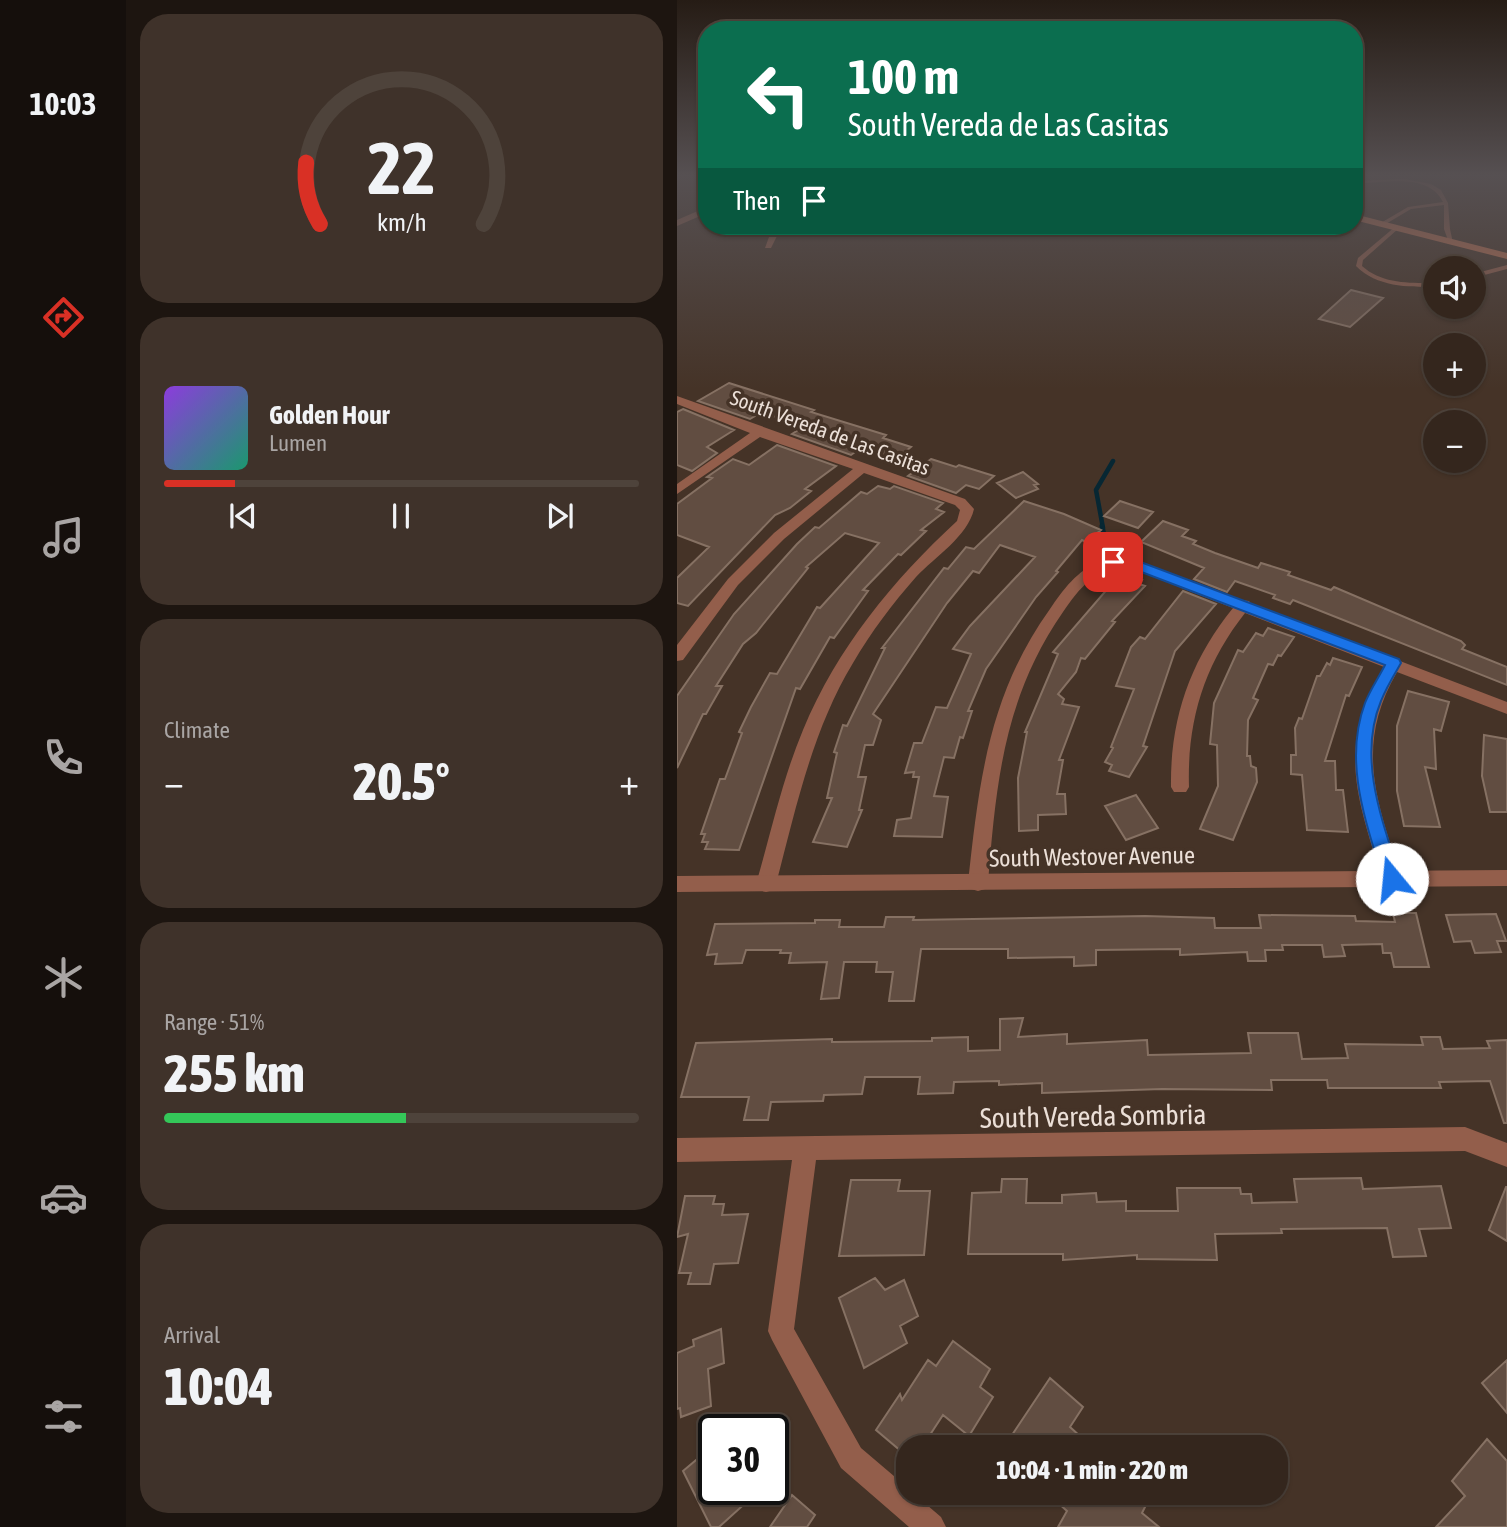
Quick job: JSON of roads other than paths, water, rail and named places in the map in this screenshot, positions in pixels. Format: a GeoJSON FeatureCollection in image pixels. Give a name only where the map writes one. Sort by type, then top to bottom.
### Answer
{"type":"FeatureCollection","features":[{"type":"Feature","properties":{"kind":"main road"},"geometry":{"type":"LineString","coordinates":[[1472,247],[1507,256]]}},
{"type":"Feature","properties":{"kind":"street","name":"South Vereda de Las Casitas"},"geometry":{"type":"LineString","coordinates":[[677,400],[759,432],[960,502],[967,509],[964,522],[898,586],[866,626],[844,662],[822,705],[799,765],[766,884]]}},
{"type":"Feature","properties":{"kind":"street"},"geometry":{"type":"LineString","coordinates":[[677,491],[759,432]]}},
{"type":"Feature","properties":{"kind":"street"},"geometry":{"type":"LineString","coordinates":[[677,656],[733,582],[779,536],[862,468]]}},
{"type":"Feature","properties":{"kind":"street"},"geometry":{"type":"LineString","coordinates":[[1104,545],[1107,563]]}},
{"type":"Feature","properties":{"kind":"street"},"geometry":{"type":"LineString","coordinates":[[978,883],[987,783],[1011,687],[1044,625],[1088,572],[1107,563],[1133,564],[1244,604],[1507,708]]}},
{"type":"Feature","properties":{"kind":"street"},"geometry":{"type":"LineString","coordinates":[[1180,787],[1178,753],[1183,718],[1194,684],[1208,654],[1244,604]]}},
{"type":"Feature","properties":{"kind":"street"},"geometry":{"type":"LineString","coordinates":[[1392,879],[1370,808],[1364,767],[1365,731],[1373,702],[1394,663]]}},
{"type":"Feature","properties":{"kind":"street","name":"South Westover Avenue"},"geometry":{"type":"LineString","coordinates":[[677,884],[1507,878]]}},
{"type":"Feature","properties":{"kind":"street","name":"South Vereda Sombria"},"geometry":{"type":"LineString","coordinates":[[677,1150],[1465,1139],[1507,1155]]}},
{"type":"Feature","properties":{"kind":"street"},"geometry":{"type":"LineString","coordinates":[[805,1150],[781,1331],[851,1458],[931,1527]]}},
{"type":"Feature","properties":{"kind":"lane"},"geometry":{"type":"LineString","coordinates":[[1373,247],[1360,258],[1359,266],[1365,273],[1379,279],[1423,284]]}},
{"type":"Feature","properties":{"kind":"lane"},"geometry":{"type":"LineString","coordinates":[[1486,273],[1507,267]]}},
{"type":"Feature","properties":{"kind":"waterway"},"geometry":{"type":"LineString","coordinates":[[1103,528],[1096,490],[1113,461]]}},
{"type":"Feature","properties":{"kind":"waterway"},"geometry":{"type":"LineString","coordinates":[[1102,526],[1104,535]]}}]}
